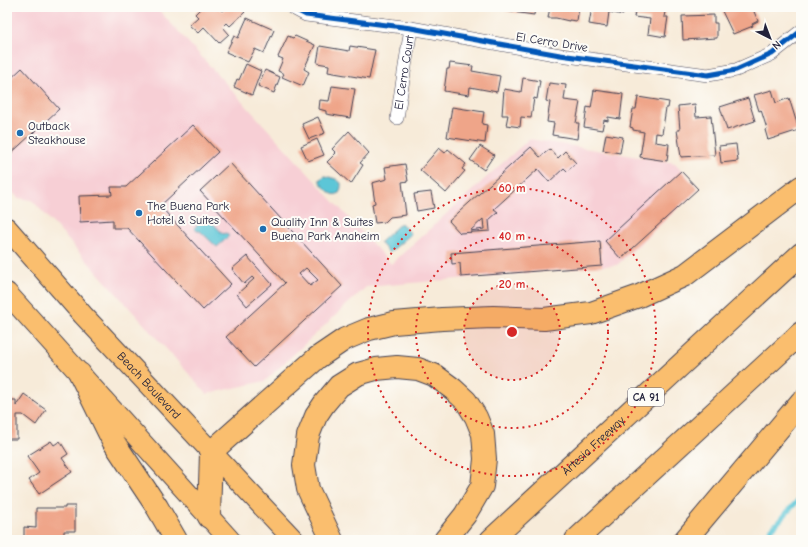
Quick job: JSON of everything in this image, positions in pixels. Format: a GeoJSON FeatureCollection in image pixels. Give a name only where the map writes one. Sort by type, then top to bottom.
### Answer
{"type":"FeatureCollection","features":[{"type":"Feature","properties":{"kind":"highway"},"geometry":{"type":"LineString","coordinates":[[208,517],[211,452],[317,358],[345,339],[369,329],[394,323],[494,317],[544,319],[591,313],[639,296],[685,274],[801,187]]}},
{"type":"Feature","properties":{"kind":"highway","name":"Artesia Freeway"},"geometry":{"type":"LineString","coordinates":[[491,540],[801,254]]}},
{"type":"Feature","properties":{"kind":"highway"},"geometry":{"type":"LineString","coordinates":[[576,540],[801,333]]}},
{"type":"Feature","properties":{"kind":"highway"},"geometry":{"type":"LineString","coordinates":[[332,540],[308,489],[304,465],[308,436],[316,416],[339,386],[358,374],[376,369],[397,366],[418,369],[434,375],[453,388],[466,401],[476,417],[483,434],[485,459],[482,486],[465,515],[444,540]]}},
{"type":"Feature","properties":{"kind":"highway"},"geometry":{"type":"LineString","coordinates":[[80,374],[113,441],[176,540]]}},
{"type":"Feature","properties":{"kind":"highway"},"geometry":{"type":"LineString","coordinates":[[685,540],[801,402]]}},
{"type":"Feature","properties":{"kind":"main road","name":"Beach Boulevard"},"geometry":{"type":"LineString","coordinates":[[7,228],[83,314],[294,540]]}},
{"type":"Feature","properties":{"kind":"main road"},"geometry":{"type":"LineString","coordinates":[[7,293],[230,540]]}},
{"type":"Feature","properties":{"kind":"street","name":"El Cerro Drive"},"geometry":{"type":"LineString","coordinates":[[291,7],[306,15],[411,28],[560,55],[708,75],[736,70],[772,54],[801,31]]}},
{"type":"Feature","properties":{"kind":"street","name":"El Cerro Court"},"geometry":{"type":"LineString","coordinates":[[397,118],[411,28]]}},
{"type":"Feature","properties":{"kind":"shaded area"},"geometry":{"type":"Polygon","coordinates":[[[7,7],[156,7],[391,264],[529,139],[675,163],[699,189],[617,265],[366,287],[265,381],[207,394],[32,200],[18,198],[7,186],[7,7]]]}},
{"type":"Feature","properties":{"kind":"water"},"geometry":{"type":"Polygon","coordinates":[[[325,176],[336,179],[341,183],[341,190],[339,193],[331,193],[320,182],[320,179],[325,176]]]}},
{"type":"Feature","properties":{"kind":"water"},"geometry":{"type":"Polygon","coordinates":[[[205,218],[209,219],[223,234],[226,233],[229,236],[217,247],[200,231],[197,231],[194,228],[205,218]]]}},
{"type":"Feature","properties":{"kind":"water"},"geometry":{"type":"Polygon","coordinates":[[[401,223],[411,234],[389,253],[380,242],[401,223]]]}},
{"type":"Feature","properties":{"kind":"building"},"geometry":{"type":"Polygon","coordinates":[[[202,7],[218,7],[222,11],[226,7],[240,7],[245,12],[230,26],[227,23],[223,27],[229,34],[219,43],[204,27],[198,33],[189,25],[198,17],[195,14],[202,7]]]}},
{"type":"Feature","properties":{"kind":"building"},"geometry":{"type":"Polygon","coordinates":[[[505,7],[535,7],[534,15],[505,11],[505,7]]]}},
{"type":"Feature","properties":{"kind":"building"},"geometry":{"type":"Polygon","coordinates":[[[550,7],[579,7],[577,21],[548,18],[550,7]]]}},
{"type":"Feature","properties":{"kind":"building"},"geometry":{"type":"Polygon","coordinates":[[[592,7],[624,7],[623,15],[609,12],[607,27],[589,24],[592,7]]]}},
{"type":"Feature","properties":{"kind":"building"},"geometry":{"type":"Polygon","coordinates":[[[636,7],[666,7],[664,17],[668,17],[665,37],[648,34],[650,19],[634,17],[636,7]]]}},
{"type":"Feature","properties":{"kind":"building"},"geometry":{"type":"Polygon","coordinates":[[[720,7],[752,7],[758,21],[752,24],[753,26],[733,34],[720,7]]]}},
{"type":"Feature","properties":{"kind":"building"},"geometry":{"type":"Polygon","coordinates":[[[714,15],[714,23],[717,23],[717,38],[683,40],[682,16],[714,15]]]}},
{"type":"Feature","properties":{"kind":"building"},"geometry":{"type":"Polygon","coordinates":[[[247,18],[274,30],[264,53],[255,49],[248,62],[226,52],[234,36],[238,38],[247,18]]]}},
{"type":"Feature","properties":{"kind":"building"},"geometry":{"type":"Polygon","coordinates":[[[288,36],[293,38],[295,36],[315,45],[304,69],[309,72],[303,86],[282,77],[284,74],[278,71],[283,59],[278,57],[288,36]]]}},
{"type":"Feature","properties":{"kind":"building"},"geometry":{"type":"Polygon","coordinates":[[[320,46],[349,51],[350,46],[375,50],[369,79],[328,72],[329,65],[317,63],[320,46]]]}},
{"type":"Feature","properties":{"kind":"building"},"geometry":{"type":"Polygon","coordinates":[[[450,63],[473,66],[472,71],[500,76],[497,92],[470,87],[469,95],[444,91],[447,69],[449,69],[450,63]]]}},
{"type":"Feature","properties":{"kind":"building"},"geometry":{"type":"Polygon","coordinates":[[[246,64],[261,71],[252,95],[234,87],[246,64]]]}},
{"type":"Feature","properties":{"kind":"building","name":"Outback Steakhouse"},"geometry":{"type":"Polygon","coordinates":[[[22,68],[59,109],[7,157],[7,82],[22,68]]]}},
{"type":"Feature","properties":{"kind":"building"},"geometry":{"type":"Polygon","coordinates":[[[265,70],[280,77],[274,93],[258,86],[265,70]]]}},
{"type":"Feature","properties":{"kind":"building"},"geometry":{"type":"Polygon","coordinates":[[[523,78],[540,81],[537,99],[534,98],[531,118],[521,117],[520,127],[506,125],[508,115],[502,115],[504,89],[521,92],[523,78]]]}},
{"type":"Feature","properties":{"kind":"building"},"geometry":{"type":"Polygon","coordinates":[[[549,83],[566,85],[564,100],[580,102],[576,123],[579,123],[577,139],[552,135],[554,123],[547,122],[550,102],[546,101],[549,83]]]}},
{"type":"Feature","properties":{"kind":"building"},"geometry":{"type":"Polygon","coordinates":[[[332,86],[355,89],[350,118],[326,114],[326,111],[319,109],[320,100],[329,101],[332,86]]]}},
{"type":"Feature","properties":{"kind":"building"},"geometry":{"type":"Polygon","coordinates":[[[594,90],[623,94],[620,119],[608,117],[608,121],[604,120],[602,130],[584,127],[587,107],[591,108],[594,90]]]}},
{"type":"Feature","properties":{"kind":"building"},"geometry":{"type":"Polygon","coordinates":[[[772,90],[776,103],[789,98],[799,130],[768,140],[765,130],[767,129],[754,95],[772,90]]]}},
{"type":"Feature","properties":{"kind":"building"},"geometry":{"type":"Polygon","coordinates":[[[638,97],[669,102],[668,108],[666,108],[662,134],[656,133],[655,142],[669,144],[667,161],[640,157],[644,132],[633,130],[633,128],[630,127],[633,109],[636,109],[638,97]]]}},
{"type":"Feature","properties":{"kind":"building"},"geometry":{"type":"Polygon","coordinates":[[[748,98],[755,121],[727,130],[720,107],[748,98]]]}},
{"type":"Feature","properties":{"kind":"building"},"geometry":{"type":"Polygon","coordinates":[[[695,104],[696,117],[711,116],[715,155],[681,157],[677,130],[680,130],[678,106],[695,104]]]}},
{"type":"Feature","properties":{"kind":"building"},"geometry":{"type":"Polygon","coordinates":[[[452,107],[484,112],[482,124],[487,125],[485,143],[447,137],[452,107]]]}},
{"type":"Feature","properties":{"kind":"building"},"geometry":{"type":"Polygon","coordinates":[[[318,117],[325,133],[309,139],[302,124],[318,117]]]}},
{"type":"Feature","properties":{"kind":"building","name":"The Buena Park Hotel & Suites"},"geometry":{"type":"Polygon","coordinates":[[[193,125],[218,152],[160,206],[231,284],[203,310],[127,228],[113,228],[113,220],[80,222],[79,196],[112,195],[111,187],[126,187],[193,125]]]}},
{"type":"Feature","properties":{"kind":"building"},"geometry":{"type":"Polygon","coordinates":[[[349,131],[369,153],[360,163],[363,165],[351,184],[327,162],[336,153],[332,149],[349,131]]]}},
{"type":"Feature","properties":{"kind":"building"},"geometry":{"type":"Polygon","coordinates":[[[606,134],[623,137],[620,153],[603,150],[606,134]]]}},
{"type":"Feature","properties":{"kind":"building"},"geometry":{"type":"Polygon","coordinates":[[[317,139],[324,155],[308,161],[301,146],[317,139]]]}},
{"type":"Feature","properties":{"kind":"building"},"geometry":{"type":"Polygon","coordinates":[[[736,144],[738,161],[721,163],[719,146],[736,144]]]}},
{"type":"Feature","properties":{"kind":"building"},"geometry":{"type":"Polygon","coordinates":[[[480,146],[494,155],[484,170],[470,160],[480,146]]]}},
{"type":"Feature","properties":{"kind":"building"},"geometry":{"type":"Polygon","coordinates":[[[531,147],[540,157],[550,149],[558,158],[565,151],[576,163],[567,171],[564,168],[549,182],[538,169],[494,209],[498,212],[489,220],[490,231],[460,233],[449,221],[531,147]],[[483,219],[470,231],[484,229],[483,219]]]}},
{"type":"Feature","properties":{"kind":"building"},"geometry":{"type":"Polygon","coordinates":[[[439,148],[445,153],[448,149],[466,164],[462,169],[465,171],[446,193],[420,170],[439,148]]]}},
{"type":"Feature","properties":{"kind":"building","name":"Quality Inn & Suites Buena Park Anaheim"},"geometry":{"type":"Polygon","coordinates":[[[230,163],[342,286],[254,367],[226,337],[285,283],[200,191],[230,163]],[[306,268],[299,274],[310,286],[318,280],[306,268]]]}},
{"type":"Feature","properties":{"kind":"building"},"geometry":{"type":"Polygon","coordinates":[[[405,164],[408,181],[402,182],[406,215],[390,217],[385,222],[375,223],[372,204],[375,203],[372,183],[387,179],[385,167],[405,164]]]}},
{"type":"Feature","properties":{"kind":"building"},"geometry":{"type":"Polygon","coordinates":[[[681,171],[698,189],[621,259],[605,241],[681,171]]]}},
{"type":"Feature","properties":{"kind":"building"},"geometry":{"type":"Polygon","coordinates":[[[431,192],[434,208],[417,211],[414,194],[431,192]]]}},
{"type":"Feature","properties":{"kind":"building"},"geometry":{"type":"Polygon","coordinates":[[[600,241],[602,266],[461,277],[460,263],[452,264],[451,253],[600,241]]]}},
{"type":"Feature","properties":{"kind":"building"},"geometry":{"type":"Polygon","coordinates":[[[247,256],[272,284],[247,306],[237,294],[254,279],[252,277],[244,284],[232,269],[247,256]]]}},
{"type":"Feature","properties":{"kind":"building"},"geometry":{"type":"Polygon","coordinates":[[[24,394],[46,410],[36,425],[23,415],[17,415],[17,439],[7,439],[7,400],[16,400],[16,406],[24,394]]]}},
{"type":"Feature","properties":{"kind":"building"},"geometry":{"type":"Polygon","coordinates":[[[51,441],[54,445],[60,441],[68,454],[62,458],[72,472],[39,494],[29,480],[39,473],[27,456],[51,441]]]}},
{"type":"Feature","properties":{"kind":"building"},"geometry":{"type":"Polygon","coordinates":[[[65,506],[75,506],[75,531],[64,531],[64,540],[24,540],[24,527],[36,528],[36,508],[65,508],[65,506]]]}},
{"type":"Feature","properties":{"kind":"waterway"},"geometry":{"type":"LineString","coordinates":[[762,540],[801,497]]}},
{"type":"Feature","properties":{"kind":"cycle path"},"geometry":{"type":"LineString","coordinates":[[291,7],[306,15],[411,28],[560,55],[708,75],[736,70],[772,54],[801,31]]}},
{"type":"Feature","properties":{"kind":"place","name":"Outback Steakhouse"},"geometry":{"type":"Point","coordinates":[20,133]}},
{"type":"Feature","properties":{"kind":"place","name":"The Buena Park Hotel & Suites"},"geometry":{"type":"Point","coordinates":[139,213]}},
{"type":"Feature","properties":{"kind":"place","name":"Quality Inn & Suites Buena Park Anaheim"},"geometry":{"type":"Point","coordinates":[263,229]}}]}
